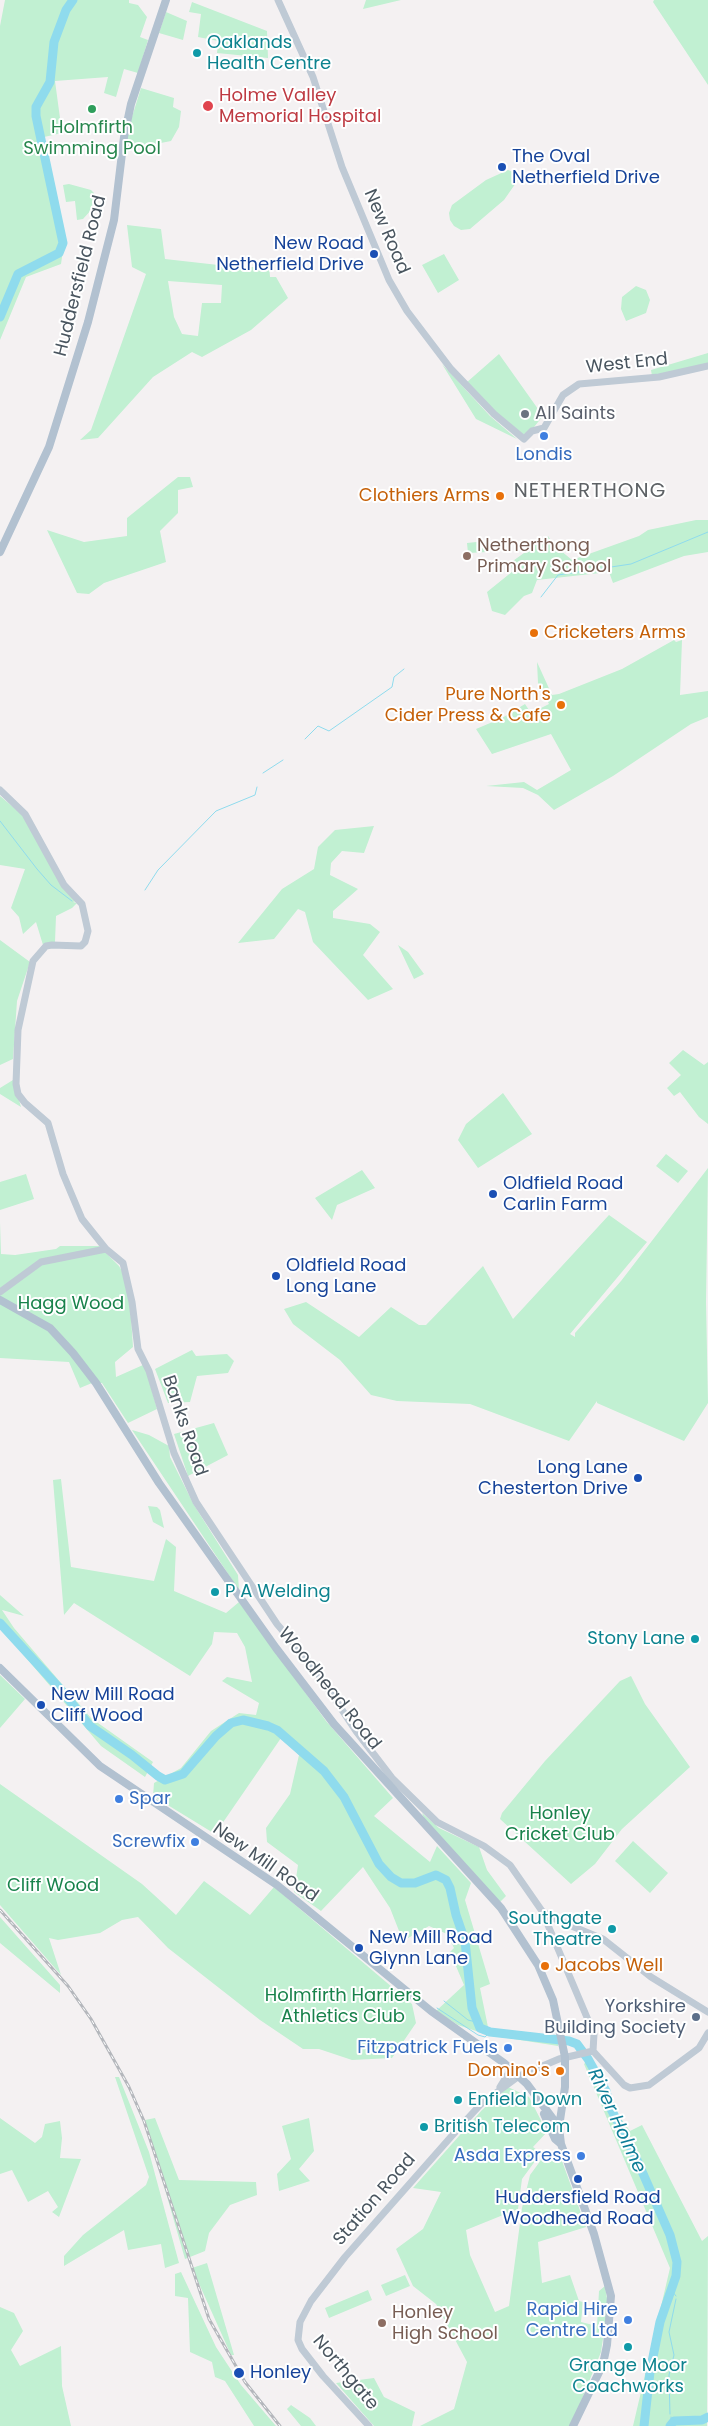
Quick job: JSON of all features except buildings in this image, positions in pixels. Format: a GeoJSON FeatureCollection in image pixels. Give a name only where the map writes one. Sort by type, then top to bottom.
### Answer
{"type":"FeatureCollection","features":[{"type":"Feature","properties":{"kind":"main road","name":"Huddersfield Road"},"geometry":{"type":"LineString","coordinates":[[0,552],[49,447],[88,322],[114,220],[124,137],[131,104],[166,0]]}},
{"type":"Feature","properties":{"kind":"main road","name":"Woodhead Road"},"geometry":{"type":"LineString","coordinates":[[0,1300],[50,1328],[73,1352],[96,1383],[159,1483],[287,1663],[334,1724],[512,1922],[546,1981],[553,2000],[566,2057],[565,2087],[559,2127]]}},
{"type":"Feature","properties":{"kind":"main road","name":"New Mill Road"},"geometry":{"type":"LineString","coordinates":[[0,1668],[100,1766],[277,1885],[431,2011],[511,2069],[534,2094]]}},
{"type":"Feature","properties":{"kind":"main road"},"geometry":{"type":"LineString","coordinates":[[534,2094],[559,2127],[561,2144],[594,2234],[611,2296],[607,2345],[603,2364],[573,2426]]}},
{"type":"Feature","properties":{"kind":"main road"},"geometry":{"type":"LineString","coordinates":[[534,2094],[555,2139],[561,2144]]}},
{"type":"Feature","properties":{"kind":"main road"},"geometry":{"type":"LineString","coordinates":[[549,2113],[556,2118],[561,2116]]}},
{"type":"Feature","properties":{"kind":"main road"},"geometry":{"type":"LineString","coordinates":[[550,2127],[559,2127]]}},
{"type":"Feature","properties":{"kind":"street","name":"New Road"},"geometry":{"type":"LineString","coordinates":[[278,0],[323,103],[330,132],[342,166],[386,272],[412,319],[456,375],[494,414],[524,439],[532,431],[544,428],[563,395],[574,386]]}},
{"type":"Feature","properties":{"kind":"street","name":"West End"},"geometry":{"type":"LineString","coordinates":[[574,386],[590,381],[659,378],[708,366]]}},
{"type":"Feature","properties":{"kind":"street"},"geometry":{"type":"LineString","coordinates":[[0,790],[25,814],[64,885],[82,904],[87,922],[88,938],[81,946],[52,944],[46,946],[33,961],[18,1030],[16,1084],[18,1094],[26,1104],[48,1123],[74,1202],[82,1218],[106,1249],[41,1262],[0,1292]]}},
{"type":"Feature","properties":{"kind":"street","name":"Banks Road"},"geometry":{"type":"LineString","coordinates":[[106,1249],[123,1264],[132,1302],[138,1349],[149,1371],[174,1453],[196,1502],[245,1579],[285,1634],[315,1669],[356,1731],[392,1778],[437,1822],[503,1858],[542,1911]]}},
{"type":"Feature","properties":{"kind":"street"},"geometry":{"type":"LineString","coordinates":[[542,1911],[556,1920],[603,1939],[651,1978],[708,2012]]}},
{"type":"Feature","properties":{"kind":"street"},"geometry":{"type":"LineString","coordinates":[[542,1911],[594,2034],[591,2051],[624,2085],[630,2088],[649,2085],[699,2048],[708,2033]]}},
{"type":"Feature","properties":{"kind":"street","name":"Station Road"},"geometry":{"type":"LineString","coordinates":[[298,2340],[300,2322],[311,2301],[345,2257],[456,2130],[495,2093],[519,2076],[566,2057],[591,2051]]}},
{"type":"Feature","properties":{"kind":"street","name":"Station Road"},"geometry":{"type":"LineString","coordinates":[[495,2093],[511,2069]]}},
{"type":"Feature","properties":{"kind":"street","name":"Northgate"},"geometry":{"type":"LineString","coordinates":[[298,2340],[302,2350],[323,2376],[370,2426]]}},
{"type":"Feature","properties":{"kind":"green space"},"geometry":{"type":"Polygon","coordinates":[[[5,0],[129,0],[129,3],[138,5],[147,17],[140,37],[148,40],[138,73],[124,69],[116,97],[104,93],[108,77],[55,81],[62,133],[44,137],[65,237],[61,264],[26,277],[0,340],[0,26],[5,0]]]}},
{"type":"Feature","properties":{"kind":"green space"},"geometry":{"type":"Polygon","coordinates":[[[366,0],[401,0],[363,9],[366,0]]]}},
{"type":"Feature","properties":{"kind":"green space"},"geometry":{"type":"Polygon","coordinates":[[[654,0],[708,0],[708,85],[653,2],[654,0]]]}},
{"type":"Feature","properties":{"kind":"green space"},"geometry":{"type":"Polygon","coordinates":[[[192,2],[267,31],[268,58],[217,53],[218,41],[198,37],[201,14],[189,12],[192,2]]]}},
{"type":"Feature","properties":{"kind":"green space"},"geometry":{"type":"Polygon","coordinates":[[[166,12],[187,21],[183,40],[159,33],[166,12]]]}},
{"type":"Feature","properties":{"kind":"green space"},"geometry":{"type":"Polygon","coordinates":[[[141,88],[174,98],[173,107],[181,111],[179,127],[171,141],[125,150],[126,136],[141,88]]]}},
{"type":"Feature","properties":{"kind":"green space"},"geometry":{"type":"Polygon","coordinates":[[[508,170],[516,173],[518,180],[504,200],[470,229],[461,230],[454,226],[450,220],[449,213],[452,205],[486,180],[508,170]]]}},
{"type":"Feature","properties":{"kind":"green space"},"geometry":{"type":"Polygon","coordinates":[[[69,184],[91,190],[94,193],[92,209],[83,219],[77,220],[75,201],[66,202],[63,185],[69,184]]]}},
{"type":"Feature","properties":{"kind":"green space"},"geometry":{"type":"Polygon","coordinates":[[[127,225],[161,229],[165,259],[245,268],[269,265],[270,277],[276,277],[288,298],[251,330],[202,357],[192,352],[153,377],[98,438],[80,440],[91,430],[146,274],[132,267],[127,225]],[[168,281],[174,317],[182,334],[198,336],[202,303],[221,303],[222,285],[168,281]]]}},
{"type":"Feature","properties":{"kind":"green space"},"geometry":{"type":"Polygon","coordinates":[[[444,254],[459,280],[438,293],[422,265],[444,254]]]}},
{"type":"Feature","properties":{"kind":"green space"},"geometry":{"type":"Polygon","coordinates":[[[636,286],[646,290],[650,300],[646,313],[626,321],[621,309],[622,297],[636,286]]]}},
{"type":"Feature","properties":{"kind":"green space"},"geometry":{"type":"Polygon","coordinates":[[[708,353],[708,364],[652,376],[651,370],[708,353]]]}},
{"type":"Feature","properties":{"kind":"green space"},"geometry":{"type":"Polygon","coordinates":[[[499,354],[543,416],[534,427],[523,435],[494,412],[466,383],[499,354]]]}},
{"type":"Feature","properties":{"kind":"green space"},"geometry":{"type":"Polygon","coordinates":[[[442,364],[490,416],[517,439],[476,419],[442,364]]]}},
{"type":"Feature","properties":{"kind":"green space"},"geometry":{"type":"Polygon","coordinates":[[[178,477],[190,477],[193,487],[178,490],[178,513],[160,531],[166,562],[104,583],[89,594],[77,593],[47,530],[84,542],[127,536],[127,518],[178,477]]]}},
{"type":"Feature","properties":{"kind":"green space"},"geometry":{"type":"Polygon","coordinates":[[[696,520],[708,520],[708,552],[684,556],[613,583],[609,572],[537,580],[532,593],[524,596],[505,615],[492,611],[487,592],[513,571],[510,563],[531,548],[529,543],[537,545],[548,536],[554,545],[572,560],[639,536],[648,530],[696,520]]]}},
{"type":"Feature","properties":{"kind":"green space"},"geometry":{"type":"Polygon","coordinates":[[[486,541],[487,552],[468,553],[467,543],[486,541]]]}},
{"type":"Feature","properties":{"kind":"green space"},"geometry":{"type":"Polygon","coordinates":[[[674,640],[676,642],[682,640],[680,695],[708,691],[708,717],[691,724],[613,776],[554,810],[538,795],[523,788],[486,786],[524,782],[537,790],[571,770],[551,734],[492,754],[476,729],[502,718],[525,704],[531,713],[549,704],[538,683],[537,662],[552,695],[559,694],[622,669],[674,640]]]}},
{"type":"Feature","properties":{"kind":"green space"},"geometry":{"type":"Polygon","coordinates":[[[0,796],[25,817],[76,901],[73,902],[77,903],[72,908],[56,916],[55,942],[43,945],[36,922],[23,934],[19,917],[11,908],[25,869],[0,865],[0,796]]]}},
{"type":"Feature","properties":{"kind":"green space"},"geometry":{"type":"Polygon","coordinates":[[[374,826],[364,853],[342,851],[331,863],[330,875],[358,889],[333,911],[333,918],[370,924],[380,932],[363,955],[393,989],[368,1000],[313,942],[305,912],[298,909],[274,939],[238,943],[282,889],[314,869],[318,847],[335,830],[374,826]]]}},
{"type":"Feature","properties":{"kind":"green space"},"geometry":{"type":"Polygon","coordinates":[[[0,940],[30,962],[17,1001],[13,1059],[0,1065],[0,940]]]}},
{"type":"Feature","properties":{"kind":"green space"},"geometry":{"type":"Polygon","coordinates":[[[398,945],[408,952],[424,974],[414,979],[398,945]]]}},
{"type":"Feature","properties":{"kind":"green space"},"geometry":{"type":"Polygon","coordinates":[[[683,1050],[704,1065],[708,1062],[708,1124],[699,1117],[680,1092],[674,1096],[667,1088],[681,1075],[669,1063],[683,1050]]]}},
{"type":"Feature","properties":{"kind":"green space"},"geometry":{"type":"Polygon","coordinates":[[[13,1080],[21,1107],[0,1094],[0,1088],[13,1080]]]}},
{"type":"Feature","properties":{"kind":"green space"},"geometry":{"type":"Polygon","coordinates":[[[503,1093],[532,1134],[478,1168],[458,1140],[466,1124],[503,1093]]]}},
{"type":"Feature","properties":{"kind":"green space"},"geometry":{"type":"Polygon","coordinates":[[[666,1154],[688,1171],[678,1183],[656,1166],[666,1154]]]}},
{"type":"Feature","properties":{"kind":"green space"},"geometry":{"type":"Polygon","coordinates":[[[708,1168],[706,1302],[708,1403],[684,1441],[597,1403],[597,1401],[569,1441],[470,1404],[397,1401],[371,1395],[340,1360],[293,1324],[284,1309],[306,1302],[359,1337],[391,1307],[419,1325],[426,1325],[483,1266],[513,1319],[609,1215],[647,1242],[570,1334],[575,1337],[575,1333],[621,1281],[708,1168]]]}},
{"type":"Feature","properties":{"kind":"green space"},"geometry":{"type":"Polygon","coordinates":[[[362,1170],[375,1188],[337,1205],[332,1220],[315,1198],[362,1170]]]}},
{"type":"Feature","properties":{"kind":"green space"},"geometry":{"type":"Polygon","coordinates":[[[26,1174],[34,1199],[0,1210],[0,1182],[26,1174]]]}},
{"type":"Feature","properties":{"kind":"green space","name":"Hagg Wood"},"geometry":{"type":"Polygon","coordinates":[[[0,1222],[1,1254],[15,1255],[56,1249],[60,1246],[99,1246],[119,1266],[125,1277],[130,1303],[133,1347],[115,1362],[116,1377],[143,1365],[157,1409],[128,1423],[102,1383],[92,1383],[80,1388],[69,1362],[0,1358],[0,1222]]]}},
{"type":"Feature","properties":{"kind":"green space"},"geometry":{"type":"Polygon","coordinates":[[[192,1350],[196,1356],[227,1354],[234,1361],[228,1373],[197,1376],[190,1402],[168,1403],[155,1369],[192,1350]]]}},
{"type":"Feature","properties":{"kind":"green space"},"geometry":{"type":"Polygon","coordinates":[[[214,1423],[228,1455],[188,1476],[174,1434],[214,1423]]]}},
{"type":"Feature","properties":{"kind":"green space"},"geometry":{"type":"Polygon","coordinates":[[[132,1430],[149,1435],[169,1446],[170,1457],[194,1505],[238,1575],[239,1590],[132,1430]]]}},
{"type":"Feature","properties":{"kind":"green space"},"geometry":{"type":"Polygon","coordinates":[[[61,1479],[71,1567],[154,1581],[166,1539],[176,1547],[174,1591],[226,1613],[239,1602],[326,1721],[393,1798],[374,1816],[430,1862],[437,1846],[471,1883],[465,1900],[490,1984],[480,1988],[488,2027],[502,2032],[558,2037],[558,2046],[488,2035],[458,2025],[436,2011],[464,1985],[450,1952],[454,1948],[447,1934],[429,1926],[403,1941],[390,1908],[363,1867],[321,1911],[294,1892],[298,1865],[267,1842],[266,1828],[290,1794],[299,1755],[281,1738],[215,1834],[153,1796],[154,1783],[181,1768],[211,1731],[239,1713],[256,1715],[259,1703],[222,1681],[227,1677],[252,1682],[245,1647],[237,1633],[214,1632],[212,1644],[190,1676],[74,1603],[64,1615],[53,1480],[61,1479]]]}},
{"type":"Feature","properties":{"kind":"green space"},"geometry":{"type":"Polygon","coordinates":[[[148,1506],[157,1507],[160,1510],[164,1528],[153,1522],[148,1506]]]}},
{"type":"Feature","properties":{"kind":"green space"},"geometry":{"type":"Polygon","coordinates":[[[0,1595],[24,1616],[2,1610],[14,1628],[91,1718],[153,1762],[145,1777],[101,1746],[0,1627],[0,1595]]]}},
{"type":"Feature","properties":{"kind":"green space"},"geometry":{"type":"Polygon","coordinates":[[[0,1675],[25,1699],[0,1728],[0,1675]]]}},
{"type":"Feature","properties":{"kind":"green space","name":"Honley Cricket Club"},"geometry":{"type":"Polygon","coordinates":[[[631,1676],[645,1704],[690,1767],[622,1829],[595,1864],[571,1884],[500,1819],[502,1813],[545,1761],[620,1681],[631,1676]]]}},
{"type":"Feature","properties":{"kind":"green space"},"geometry":{"type":"Polygon","coordinates":[[[0,1784],[142,1884],[176,1915],[204,1881],[250,1915],[274,1887],[412,2004],[416,2023],[392,2058],[352,2060],[319,2049],[303,2049],[260,2020],[168,1948],[138,1917],[122,1920],[100,1933],[58,1940],[49,1938],[61,1975],[0,1905],[0,1784]]]}},
{"type":"Feature","properties":{"kind":"green space"},"geometry":{"type":"Polygon","coordinates":[[[422,1813],[439,1828],[479,1847],[487,1870],[506,1896],[500,1902],[425,1821],[422,1813]]]}},
{"type":"Feature","properties":{"kind":"green space"},"geometry":{"type":"Polygon","coordinates":[[[633,1841],[668,1873],[650,1893],[615,1861],[633,1841]]]}},
{"type":"Feature","properties":{"kind":"green space"},"geometry":{"type":"Polygon","coordinates":[[[0,1917],[60,1985],[60,1993],[0,1943],[0,1917]]]}},
{"type":"Feature","properties":{"kind":"green space"},"geometry":{"type":"Polygon","coordinates":[[[591,2057],[604,2081],[615,2110],[630,2131],[642,2125],[702,2241],[708,2236],[707,2426],[633,2426],[670,2268],[584,2064],[591,2057]]]}},
{"type":"Feature","properties":{"kind":"green space"},"geometry":{"type":"Polygon","coordinates":[[[115,2077],[119,2077],[149,2152],[179,2263],[165,2268],[161,2244],[128,2250],[124,2230],[64,2266],[64,2256],[83,2235],[146,2185],[149,2177],[115,2077]]]}},
{"type":"Feature","properties":{"kind":"green space"},"geometry":{"type":"Polygon","coordinates":[[[508,2087],[529,2097],[547,2132],[533,2147],[541,2153],[522,2179],[518,2209],[466,2230],[470,2255],[495,2312],[509,2306],[522,2208],[530,2175],[541,2160],[558,2150],[586,2227],[538,2242],[542,2283],[570,2275],[579,2301],[583,2302],[581,2322],[597,2326],[599,2291],[605,2286],[608,2305],[601,2352],[571,2426],[420,2426],[454,2409],[467,2362],[436,2304],[413,2286],[396,2249],[423,2229],[441,2192],[413,2188],[482,2110],[508,2087]]]}},
{"type":"Feature","properties":{"kind":"green space"},"geometry":{"type":"Polygon","coordinates":[[[0,2118],[35,2143],[42,2137],[45,2124],[60,2121],[62,2138],[60,2158],[81,2159],[59,2217],[52,2212],[58,2207],[48,2191],[28,2202],[12,2170],[0,2174],[0,2118]]]}},
{"type":"Feature","properties":{"kind":"green space"},"geometry":{"type":"Polygon","coordinates":[[[155,2118],[179,2180],[256,2182],[257,2195],[230,2205],[209,2233],[205,2251],[185,2259],[145,2120],[155,2118]]]}},
{"type":"Feature","properties":{"kind":"green space"},"geometry":{"type":"Polygon","coordinates":[[[309,2118],[314,2151],[299,2169],[310,2181],[279,2191],[277,2174],[291,2159],[282,2126],[309,2118]]]}},
{"type":"Feature","properties":{"kind":"green space"},"geometry":{"type":"Polygon","coordinates":[[[207,2263],[234,2355],[231,2355],[192,2268],[207,2263]]]}},
{"type":"Feature","properties":{"kind":"green space"},"geometry":{"type":"Polygon","coordinates":[[[181,2272],[216,2347],[241,2385],[276,2426],[254,2426],[225,2381],[215,2377],[212,2362],[190,2352],[188,2298],[175,2296],[175,2274],[181,2272]]]}},
{"type":"Feature","properties":{"kind":"green space"},"geometry":{"type":"Polygon","coordinates":[[[405,2275],[410,2286],[386,2296],[381,2285],[405,2275]]]}},
{"type":"Feature","properties":{"kind":"green space"},"geometry":{"type":"Polygon","coordinates":[[[368,2290],[372,2300],[329,2318],[325,2308],[368,2290]]]}},
{"type":"Feature","properties":{"kind":"green space"},"geometry":{"type":"Polygon","coordinates":[[[0,2307],[14,2313],[23,2331],[11,2350],[20,2366],[61,2346],[62,2386],[71,2426],[0,2426],[0,2307]]]}},
{"type":"Feature","properties":{"kind":"green space"},"geometry":{"type":"Polygon","coordinates":[[[374,2378],[384,2397],[415,2412],[412,2426],[374,2426],[336,2383],[374,2378]]]}},
{"type":"Feature","properties":{"kind":"green space"},"geometry":{"type":"Polygon","coordinates":[[[291,2405],[310,2418],[316,2426],[301,2426],[287,2409],[291,2405]]]}},
{"type":"Feature","properties":{"kind":"waterway","name":"River Holme"},"geometry":{"type":"LineString","coordinates":[[0,317],[18,274],[59,253],[63,243],[36,116],[36,107],[50,82],[54,42],[66,10],[73,0]]}},
{"type":"Feature","properties":{"kind":"waterway"},"geometry":{"type":"LineString","coordinates":[[541,597],[558,575],[631,564],[708,532]]}},
{"type":"Feature","properties":{"kind":"waterway"},"geometry":{"type":"LineString","coordinates":[[305,739],[318,726],[329,731],[392,687],[394,677],[404,669]]}},
{"type":"Feature","properties":{"kind":"waterway"},"geometry":{"type":"LineString","coordinates":[[263,773],[283,760]]}},
{"type":"Feature","properties":{"kind":"waterway"},"geometry":{"type":"LineString","coordinates":[[145,890],[158,870],[216,811],[255,795],[257,787]]}},
{"type":"Feature","properties":{"kind":"waterway"},"geometry":{"type":"LineString","coordinates":[[0,821],[51,885],[72,901]]}},
{"type":"Feature","properties":{"kind":"waterway","name":"River Holme"},"geometry":{"type":"LineString","coordinates":[[0,1623],[62,1691],[90,1726],[132,1755],[158,1776],[165,1780],[183,1774],[216,1736],[231,1723],[243,1720],[268,1726],[277,1730],[324,1771],[344,1797],[379,1864],[391,1877],[401,1883],[415,1883],[436,1875],[446,1880],[465,1941],[472,2008],[480,2028],[490,2032],[569,2041],[577,2044],[606,2091],[610,2107],[637,2160],[670,2235],[677,2262],[676,2276],[660,2322],[650,2372],[644,2426]]}},
{"type":"Feature","properties":{"kind":"waterway"},"geometry":{"type":"LineString","coordinates":[[444,2001],[468,2020],[476,2022]]}},
{"type":"Feature","properties":{"kind":"waterway"},"geometry":{"type":"LineString","coordinates":[[437,2008],[478,2035],[485,2037],[490,2032]]}},
{"type":"Feature","properties":{"kind":"waterway","name":"River Holme"},"geometry":{"type":"LineString","coordinates":[[672,2291],[676,2296]]}},
{"type":"Feature","properties":{"kind":"waterway"},"geometry":{"type":"LineString","coordinates":[[670,2414],[669,2375],[674,2355],[669,2332],[676,2299]]}},
{"type":"Feature","properties":{"kind":"waterway"},"geometry":{"type":"LineString","coordinates":[[671,2417],[672,2425]]}},
{"type":"Feature","properties":{"kind":"waterway"},"geometry":{"type":"LineString","coordinates":[[670,2426],[674,2421],[702,2420],[708,2417]]}},
{"type":"Feature","properties":{"kind":"railway"},"geometry":{"type":"LineString","coordinates":[[0,1910],[68,1986],[91,2019],[129,2087],[144,2121],[209,2319],[245,2382],[280,2426]]}},
{"type":"Feature","properties":{"kind":"place","name":"Oaklands Health Centre"},"geometry":{"type":"Point","coordinates":[197,53]}},
{"type":"Feature","properties":{"kind":"place","name":"Holme Valley Memorial Hospital"},"geometry":{"type":"Point","coordinates":[208,106]}},
{"type":"Feature","properties":{"kind":"place","name":"Holmfirth Swimming Pool"},"geometry":{"type":"Point","coordinates":[92,109]}},
{"type":"Feature","properties":{"kind":"place","name":"The Oval Netherfield Drive"},"geometry":{"type":"Point","coordinates":[502,167]}},
{"type":"Feature","properties":{"kind":"place","name":"New Road Netherfield Drive"},"geometry":{"type":"Point","coordinates":[374,254]}},
{"type":"Feature","properties":{"kind":"place","name":"All Saints"},"geometry":{"type":"Point","coordinates":[525,414]}},
{"type":"Feature","properties":{"kind":"place","name":"Londis"},"geometry":{"type":"Point","coordinates":[544,436]}},
{"type":"Feature","properties":{"kind":"place","name":"Clothiers Arms"},"geometry":{"type":"Point","coordinates":[500,496]}},
{"type":"Feature","properties":{"kind":"place","name":"Netherthong Primary School"},"geometry":{"type":"Point","coordinates":[467,556]}},
{"type":"Feature","properties":{"kind":"place","name":"Cricketers Arms"},"geometry":{"type":"Point","coordinates":[534,633]}},
{"type":"Feature","properties":{"kind":"place","name":"Pure North's Cider Press & Cafe"},"geometry":{"type":"Point","coordinates":[561,705]}},
{"type":"Feature","properties":{"kind":"place","name":"Oldfield Road Carlin Farm"},"geometry":{"type":"Point","coordinates":[493,1194]}},
{"type":"Feature","properties":{"kind":"place","name":"Oldfield Road Long Lane"},"geometry":{"type":"Point","coordinates":[276,1276]}},
{"type":"Feature","properties":{"kind":"place","name":"Long Lane Chesterton Drive"},"geometry":{"type":"Point","coordinates":[638,1478]}},
{"type":"Feature","properties":{"kind":"place","name":"P A Welding"},"geometry":{"type":"Point","coordinates":[215,1592]}},
{"type":"Feature","properties":{"kind":"place","name":"Stony Lane"},"geometry":{"type":"Point","coordinates":[695,1639]}},
{"type":"Feature","properties":{"kind":"place","name":"New Mill Road Cliff Wood"},"geometry":{"type":"Point","coordinates":[41,1705]}},
{"type":"Feature","properties":{"kind":"place","name":"Spar"},"geometry":{"type":"Point","coordinates":[119,1799]}},
{"type":"Feature","properties":{"kind":"place","name":"Screwfix"},"geometry":{"type":"Point","coordinates":[195,1842]}},
{"type":"Feature","properties":{"kind":"place","name":"Southgate Theatre"},"geometry":{"type":"Point","coordinates":[612,1929]}},
{"type":"Feature","properties":{"kind":"place","name":"New Mill Road Glynn Lane"},"geometry":{"type":"Point","coordinates":[359,1948]}},
{"type":"Feature","properties":{"kind":"place","name":"Jacobs Well"},"geometry":{"type":"Point","coordinates":[545,1966]}},
{"type":"Feature","properties":{"kind":"place","name":"Yorkshire Building Society"},"geometry":{"type":"Point","coordinates":[696,2017]}},
{"type":"Feature","properties":{"kind":"place","name":"Fitzpatrick Fuels"},"geometry":{"type":"Point","coordinates":[508,2048]}},
{"type":"Feature","properties":{"kind":"place","name":"Domino's"},"geometry":{"type":"Point","coordinates":[560,2071]}},
{"type":"Feature","properties":{"kind":"place","name":"Enfield Down"},"geometry":{"type":"Point","coordinates":[458,2100]}},
{"type":"Feature","properties":{"kind":"place","name":"British Telecom"},"geometry":{"type":"Point","coordinates":[424,2127]}},
{"type":"Feature","properties":{"kind":"place","name":"Asda Express"},"geometry":{"type":"Point","coordinates":[581,2156]}},
{"type":"Feature","properties":{"kind":"place","name":"Huddersfield Road Woodhead Road"},"geometry":{"type":"Point","coordinates":[578,2179]}},
{"type":"Feature","properties":{"kind":"place","name":"Rapid Hire Centre Ltd"},"geometry":{"type":"Point","coordinates":[628,2320]}},
{"type":"Feature","properties":{"kind":"place","name":"Honley High School"},"geometry":{"type":"Point","coordinates":[382,2323]}},
{"type":"Feature","properties":{"kind":"place","name":"Grange Moor Coachworks"},"geometry":{"type":"Point","coordinates":[628,2347]}},
{"type":"Feature","properties":{"kind":"place","name":"Honley"},"geometry":{"type":"Point","coordinates":[239,2373]}},
{"type":"Feature","properties":{"kind":"district","name":"NETHERTHONG"},"geometry":{"type":"Point","coordinates":[590,492]}},
{"type":"Feature","properties":{"kind":"park label","name":"Cliff Wood"},"geometry":{"type":"Point","coordinates":[53,1886]}},
{"type":"Feature","properties":{"kind":"park label","name":"Holmfirth Harriers Athletics Club"},"geometry":{"type":"Point","coordinates":[343,2006]}}]}
